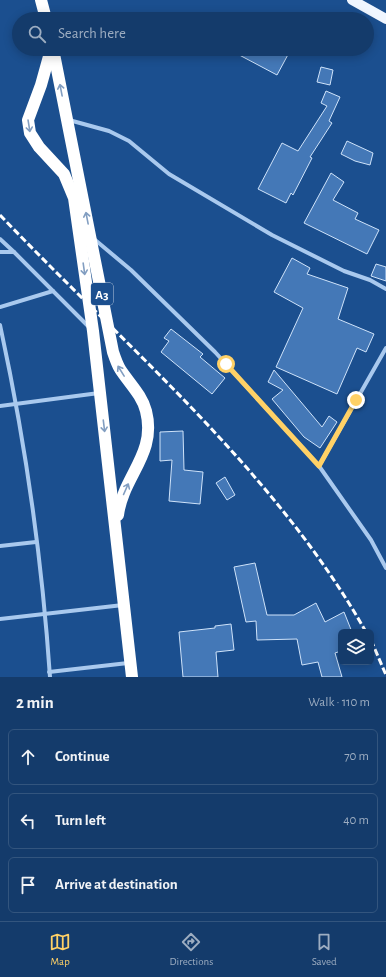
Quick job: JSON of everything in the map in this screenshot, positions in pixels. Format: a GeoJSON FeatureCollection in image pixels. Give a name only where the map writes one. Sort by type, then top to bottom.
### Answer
{"type":"FeatureCollection","features":[{"type":"Feature","properties":{"kind":"highway"},"geometry":{"type":"LineString","coordinates":[[41,0],[44,12]]}},
{"type":"Feature","properties":{"kind":"highway","name":"A3"},"geometry":{"type":"LineString","coordinates":[[50,56],[41,85],[32,104],[28,120],[30,133],[39,147],[64,174],[74,198],[93,331],[132,677]]}},
{"type":"Feature","properties":{"kind":"highway","name":"A3"},"geometry":{"type":"LineString","coordinates":[[54,56],[91,236],[112,352],[118,367],[139,396],[146,410],[148,442],[144,453],[124,489],[116,526]]}},
{"type":"Feature","properties":{"kind":"main road"},"geometry":{"type":"LineString","coordinates":[[352,0],[373,12]]}},
{"type":"Feature","properties":{"kind":"main road"},"geometry":{"type":"LineString","coordinates":[[374,12],[386,19]]}},
{"type":"Feature","properties":{"kind":"street"},"geometry":{"type":"LineString","coordinates":[[67,119],[108,131],[129,141],[169,174],[272,235],[344,271],[370,280],[386,289]]}},
{"type":"Feature","properties":{"kind":"street"},"geometry":{"type":"LineString","coordinates":[[91,236],[131,270],[215,352],[319,466],[371,540],[386,568]]}},
{"type":"Feature","properties":{"kind":"street"},"geometry":{"type":"LineString","coordinates":[[0,239],[93,331]]}},
{"type":"Feature","properties":{"kind":"street"},"geometry":{"type":"LineString","coordinates":[[0,252],[14,252]]}},
{"type":"Feature","properties":{"kind":"street"},"geometry":{"type":"LineString","coordinates":[[0,307],[53,291]]}},
{"type":"Feature","properties":{"kind":"street"},"geometry":{"type":"LineString","coordinates":[[0,325],[17,404],[45,614],[50,675],[131,662]]}},
{"type":"Feature","properties":{"kind":"street"},"geometry":{"type":"LineString","coordinates":[[319,466],[386,348]]}},
{"type":"Feature","properties":{"kind":"street"},"geometry":{"type":"LineString","coordinates":[[0,406],[100,392]]}},
{"type":"Feature","properties":{"kind":"street"},"geometry":{"type":"LineString","coordinates":[[0,546],[36,542]]}},
{"type":"Feature","properties":{"kind":"street"},"geometry":{"type":"LineString","coordinates":[[0,619],[125,605]]}},
{"type":"Feature","properties":{"kind":"building"},"geometry":{"type":"Polygon","coordinates":[[[241,56],[287,56],[277,75],[241,56]]]}},
{"type":"Feature","properties":{"kind":"building"},"geometry":{"type":"Polygon","coordinates":[[[321,67],[333,70],[330,85],[317,82],[321,67]]]}},
{"type":"Feature","properties":{"kind":"building"},"geometry":{"type":"Polygon","coordinates":[[[326,91],[340,97],[329,121],[332,123],[310,157],[312,158],[293,195],[291,193],[286,203],[258,189],[282,143],[298,151],[327,106],[321,103],[326,91]]]}},
{"type":"Feature","properties":{"kind":"building"},"geometry":{"type":"Polygon","coordinates":[[[347,141],[373,153],[370,165],[355,161],[341,154],[347,141]]]}},
{"type":"Feature","properties":{"kind":"building"},"geometry":{"type":"Polygon","coordinates":[[[331,173],[344,182],[333,200],[358,213],[355,219],[379,230],[367,254],[304,223],[331,173]]]}},
{"type":"Feature","properties":{"kind":"building"},"geometry":{"type":"Polygon","coordinates":[[[292,258],[310,268],[307,274],[348,288],[338,319],[374,334],[366,352],[357,348],[337,394],[276,367],[303,308],[274,292],[292,258]]]}},
{"type":"Feature","properties":{"kind":"building"},"geometry":{"type":"Polygon","coordinates":[[[376,264],[386,267],[386,281],[371,276],[376,264]]]}},
{"type":"Feature","properties":{"kind":"building"},"geometry":{"type":"Polygon","coordinates":[[[171,329],[203,354],[200,357],[225,378],[212,394],[161,352],[169,341],[164,338],[171,329]]]}},
{"type":"Feature","properties":{"kind":"building"},"geometry":{"type":"Polygon","coordinates":[[[274,370],[322,427],[329,416],[337,422],[320,448],[304,437],[272,399],[283,390],[268,382],[274,370]]]}},
{"type":"Feature","properties":{"kind":"building"},"geometry":{"type":"Polygon","coordinates":[[[183,431],[184,470],[203,472],[200,504],[169,501],[172,460],[160,461],[160,432],[183,431]]]}},
{"type":"Feature","properties":{"kind":"building"},"geometry":{"type":"Polygon","coordinates":[[[225,477],[235,495],[227,500],[216,483],[225,477]]]}},
{"type":"Feature","properties":{"kind":"building"},"geometry":{"type":"Polygon","coordinates":[[[255,563],[267,615],[294,615],[316,603],[325,622],[344,612],[351,629],[338,629],[338,652],[335,653],[342,677],[322,677],[318,662],[302,665],[297,639],[257,640],[256,621],[246,622],[234,567],[255,563]]]}},
{"type":"Feature","properties":{"kind":"building"},"geometry":{"type":"Polygon","coordinates":[[[231,624],[234,650],[216,652],[218,677],[183,677],[179,632],[215,628],[215,626],[231,624]]]}},
{"type":"Feature","properties":{"kind":"railway"},"geometry":{"type":"LineString","coordinates":[[0,215],[148,363],[244,464],[288,518],[329,573],[364,629]]}},
{"type":"Feature","properties":{"kind":"railway"},"geometry":{"type":"LineString","coordinates":[[374,647],[386,675]]}},
{"type":"Feature","properties":{"kind":"route"},"geometry":{"type":"LineString","coordinates":[[226,364],[319,466],[356,400]]}}]}
